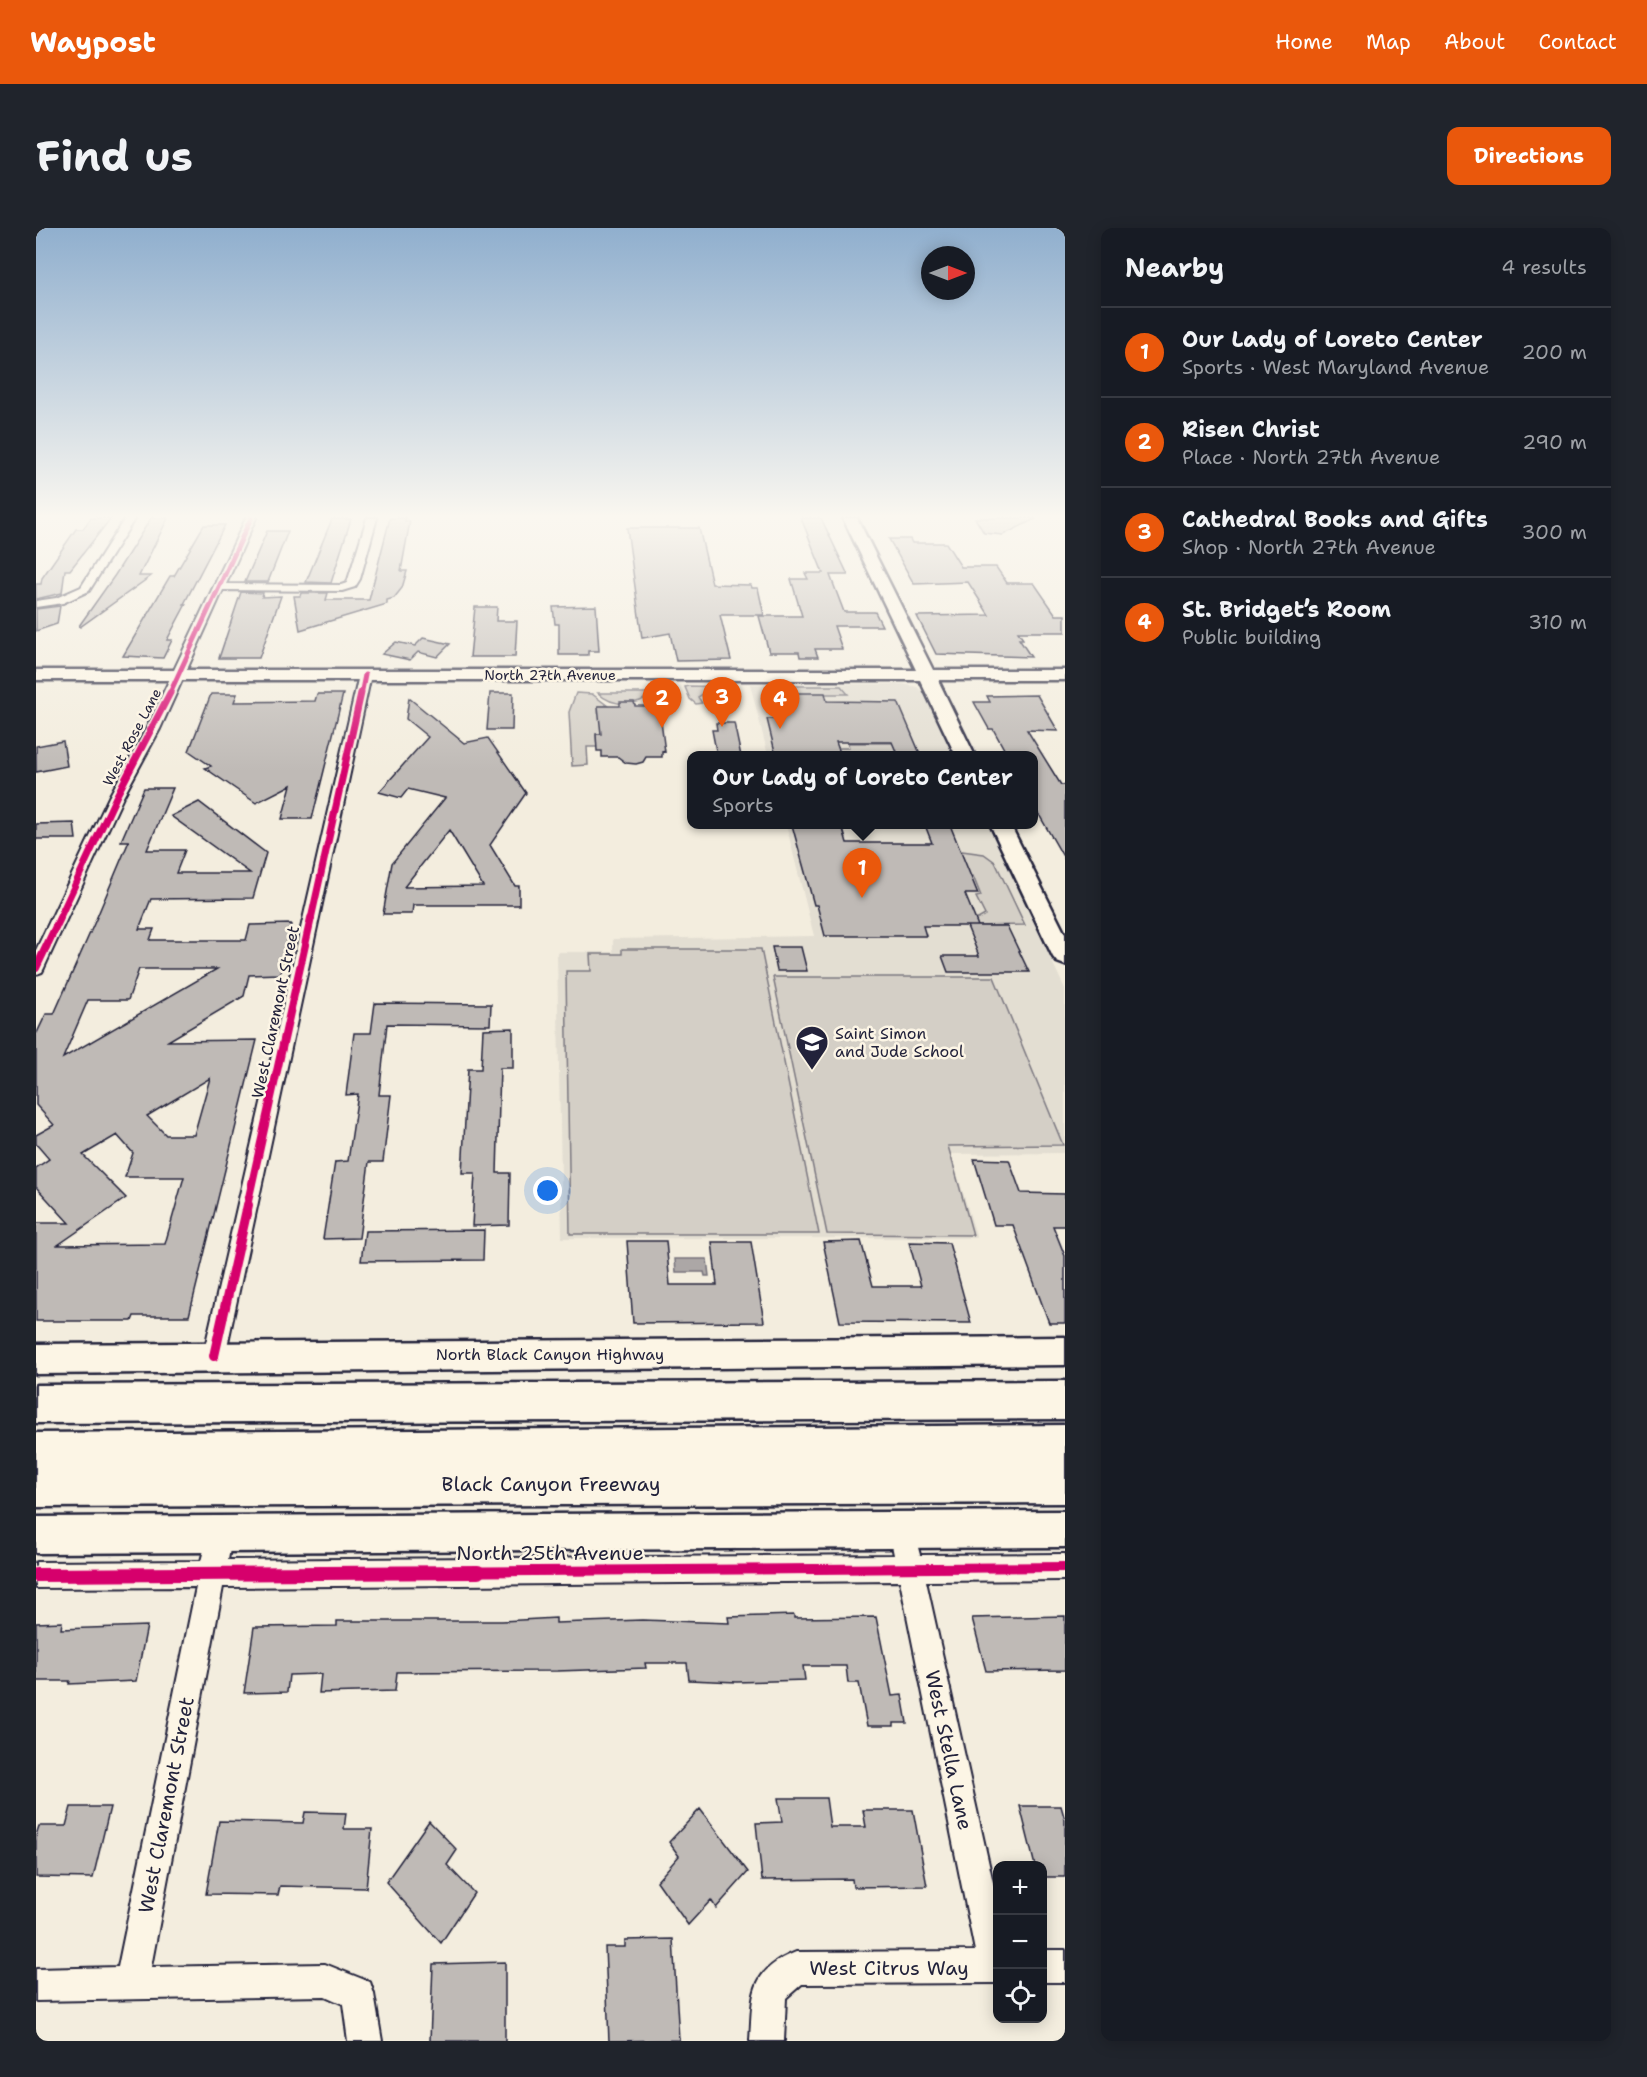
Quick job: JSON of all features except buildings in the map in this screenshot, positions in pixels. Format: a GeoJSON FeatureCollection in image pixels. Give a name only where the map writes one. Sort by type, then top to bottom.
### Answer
{"type":"FeatureCollection","features":[{"type":"Feature","properties":{"kind":"highway"},"geometry":{"type":"LineString","coordinates":[[36,1404],[1065,1400]]}},
{"type":"Feature","properties":{"kind":"highway"},"geometry":{"type":"LineString","coordinates":[[36,1432],[1065,1425]]}},
{"type":"Feature","properties":{"kind":"highway"},"geometry":{"type":"LineString","coordinates":[[36,1453],[1065,1445]]}},
{"type":"Feature","properties":{"kind":"highway","name":"Black Canyon Freeway"},"geometry":{"type":"LineString","coordinates":[[36,1486],[1065,1482]]}},
{"type":"Feature","properties":{"kind":"main road"},"geometry":{"type":"LineString","coordinates":[[891,603],[964,751]]}},
{"type":"Feature","properties":{"kind":"main road","name":"North 27th Avenue"},"geometry":{"type":"LineString","coordinates":[[36,675],[1065,675]]}},
{"type":"Feature","properties":{"kind":"main road"},"geometry":{"type":"LineString","coordinates":[[1002,829],[1065,957]]}},
{"type":"Feature","properties":{"kind":"main road","name":"North Black Canyon Highway"},"geometry":{"type":"LineString","coordinates":[[36,1359],[1065,1351]]}},
{"type":"Feature","properties":{"kind":"main road"},"geometry":{"type":"LineString","coordinates":[[36,1535],[1065,1529]]}},
{"type":"Feature","properties":{"kind":"street"},"geometry":{"type":"LineString","coordinates":[[36,604],[52,603]]}},
{"type":"Feature","properties":{"kind":"street","name":"West Rose Lane"},"geometry":{"type":"LineString","coordinates":[[36,968],[116,797],[153,729],[212,603]]}},
{"type":"Feature","properties":{"kind":"street","name":"West Claremont Street"},"geometry":{"type":"LineString","coordinates":[[214,1356],[365,675]]}},
{"type":"Feature","properties":{"kind":"street","name":"West Stella Lane"},"geometry":{"type":"LineString","coordinates":[[902,1530],[993,1953]]}},
{"type":"Feature","properties":{"kind":"street","name":"West Claremont Street"},"geometry":{"type":"LineString","coordinates":[[131,1984],[220,1533]]}},
{"type":"Feature","properties":{"kind":"street","name":"North 25th Avenue"},"geometry":{"type":"LineString","coordinates":[[36,1575],[1065,1567]]}},
{"type":"Feature","properties":{"kind":"street"},"geometry":{"type":"LineString","coordinates":[[1047,1966],[1065,1966]]}},
{"type":"Feature","properties":{"kind":"street","name":"West Citrus Way"},"geometry":{"type":"LineString","coordinates":[[767,2041],[770,1990],[796,1968],[993,1967]]}},
{"type":"Feature","properties":{"kind":"street"},"geometry":{"type":"LineString","coordinates":[[36,1985],[325,1980],[358,1994],[365,2041]]}},
{"type":"Feature","properties":{"kind":"shaded area"},"geometry":{"type":"Polygon","coordinates":[[[750,684],[903,684],[917,687],[925,694],[953,751],[767,751],[750,684]]]}},
{"type":"Feature","properties":{"kind":"shaded area"},"geometry":{"type":"Polygon","coordinates":[[[766,686],[841,686],[848,694],[768,694],[766,686]]]}},
{"type":"Feature","properties":{"kind":"shaded area"},"geometry":{"type":"Polygon","coordinates":[[[685,687],[730,687],[732,699],[728,704],[724,704],[722,696],[706,692],[698,697],[702,703],[696,704],[690,699],[685,687]]]}},
{"type":"Feature","properties":{"kind":"shaded area"},"geometry":{"type":"Polygon","coordinates":[[[576,693],[592,694],[608,706],[598,706],[598,713],[602,713],[601,734],[596,735],[597,747],[587,747],[588,765],[572,766],[569,712],[576,693]]]}},
{"type":"Feature","properties":{"kind":"shaded area"},"geometry":{"type":"Polygon","coordinates":[[[598,693],[652,693],[640,701],[625,704],[611,701],[598,693]]]}},
{"type":"Feature","properties":{"kind":"shaded area"},"geometry":{"type":"Polygon","coordinates":[[[848,743],[893,743],[896,751],[839,751],[838,748],[849,748],[848,743]]]}},
{"type":"Feature","properties":{"kind":"shaded area","name":"Saint Simon and Jude School"},"geometry":{"type":"Polygon","coordinates":[[[787,829],[990,829],[1065,989],[1065,1153],[951,1154],[977,1238],[562,1238],[557,952],[613,952],[613,939],[814,936],[787,829]]]}},
{"type":"Feature","properties":{"kind":"shaded area"},"geometry":{"type":"Polygon","coordinates":[[[962,851],[984,854],[995,862],[1025,925],[972,926],[970,919],[978,919],[985,915],[976,897],[981,896],[973,876],[964,876],[955,855],[962,854],[962,851]]]}},
{"type":"Feature","properties":{"kind":"shaded area"},"geometry":{"type":"Polygon","coordinates":[[[622,949],[761,949],[819,1234],[570,1234],[566,971],[591,971],[590,954],[622,954],[622,949]]]}},
{"type":"Feature","properties":{"kind":"shaded area"},"geometry":{"type":"Polygon","coordinates":[[[773,977],[994,977],[1063,1145],[948,1146],[973,1235],[827,1234],[773,977]]]}},
{"type":"Feature","properties":{"kind":"shaded area"},"geometry":{"type":"Polygon","coordinates":[[[675,1259],[707,1259],[709,1276],[705,1276],[704,1272],[676,1272],[675,1259]]]}},
{"type":"Feature","properties":{"kind":"cycle path"},"geometry":{"type":"LineString","coordinates":[[36,968],[116,797],[153,729],[212,603]]}},
{"type":"Feature","properties":{"kind":"cycle path"},"geometry":{"type":"LineString","coordinates":[[214,1356],[365,675]]}},
{"type":"Feature","properties":{"kind":"cycle path"},"geometry":{"type":"LineString","coordinates":[[36,1575],[1065,1567]]}},
{"type":"Feature","properties":{"kind":"place","name":"Cathedral Books and Gifts"},"geometry":{"type":"Point","coordinates":[722,727]}},
{"type":"Feature","properties":{"kind":"place","name":"Risen Christ"},"geometry":{"type":"Point","coordinates":[662,728]}},
{"type":"Feature","properties":{"kind":"place","name":"St. Bridget’s Room"},"geometry":{"type":"Point","coordinates":[780,729]}},
{"type":"Feature","properties":{"kind":"place","name":"Our Lady of Loreto Center"},"geometry":{"type":"Point","coordinates":[862,898]}},
{"type":"Feature","properties":{"kind":"place","name":"Saint Simon and Jude School"},"geometry":{"type":"Point","coordinates":[812,1071]}}]}
